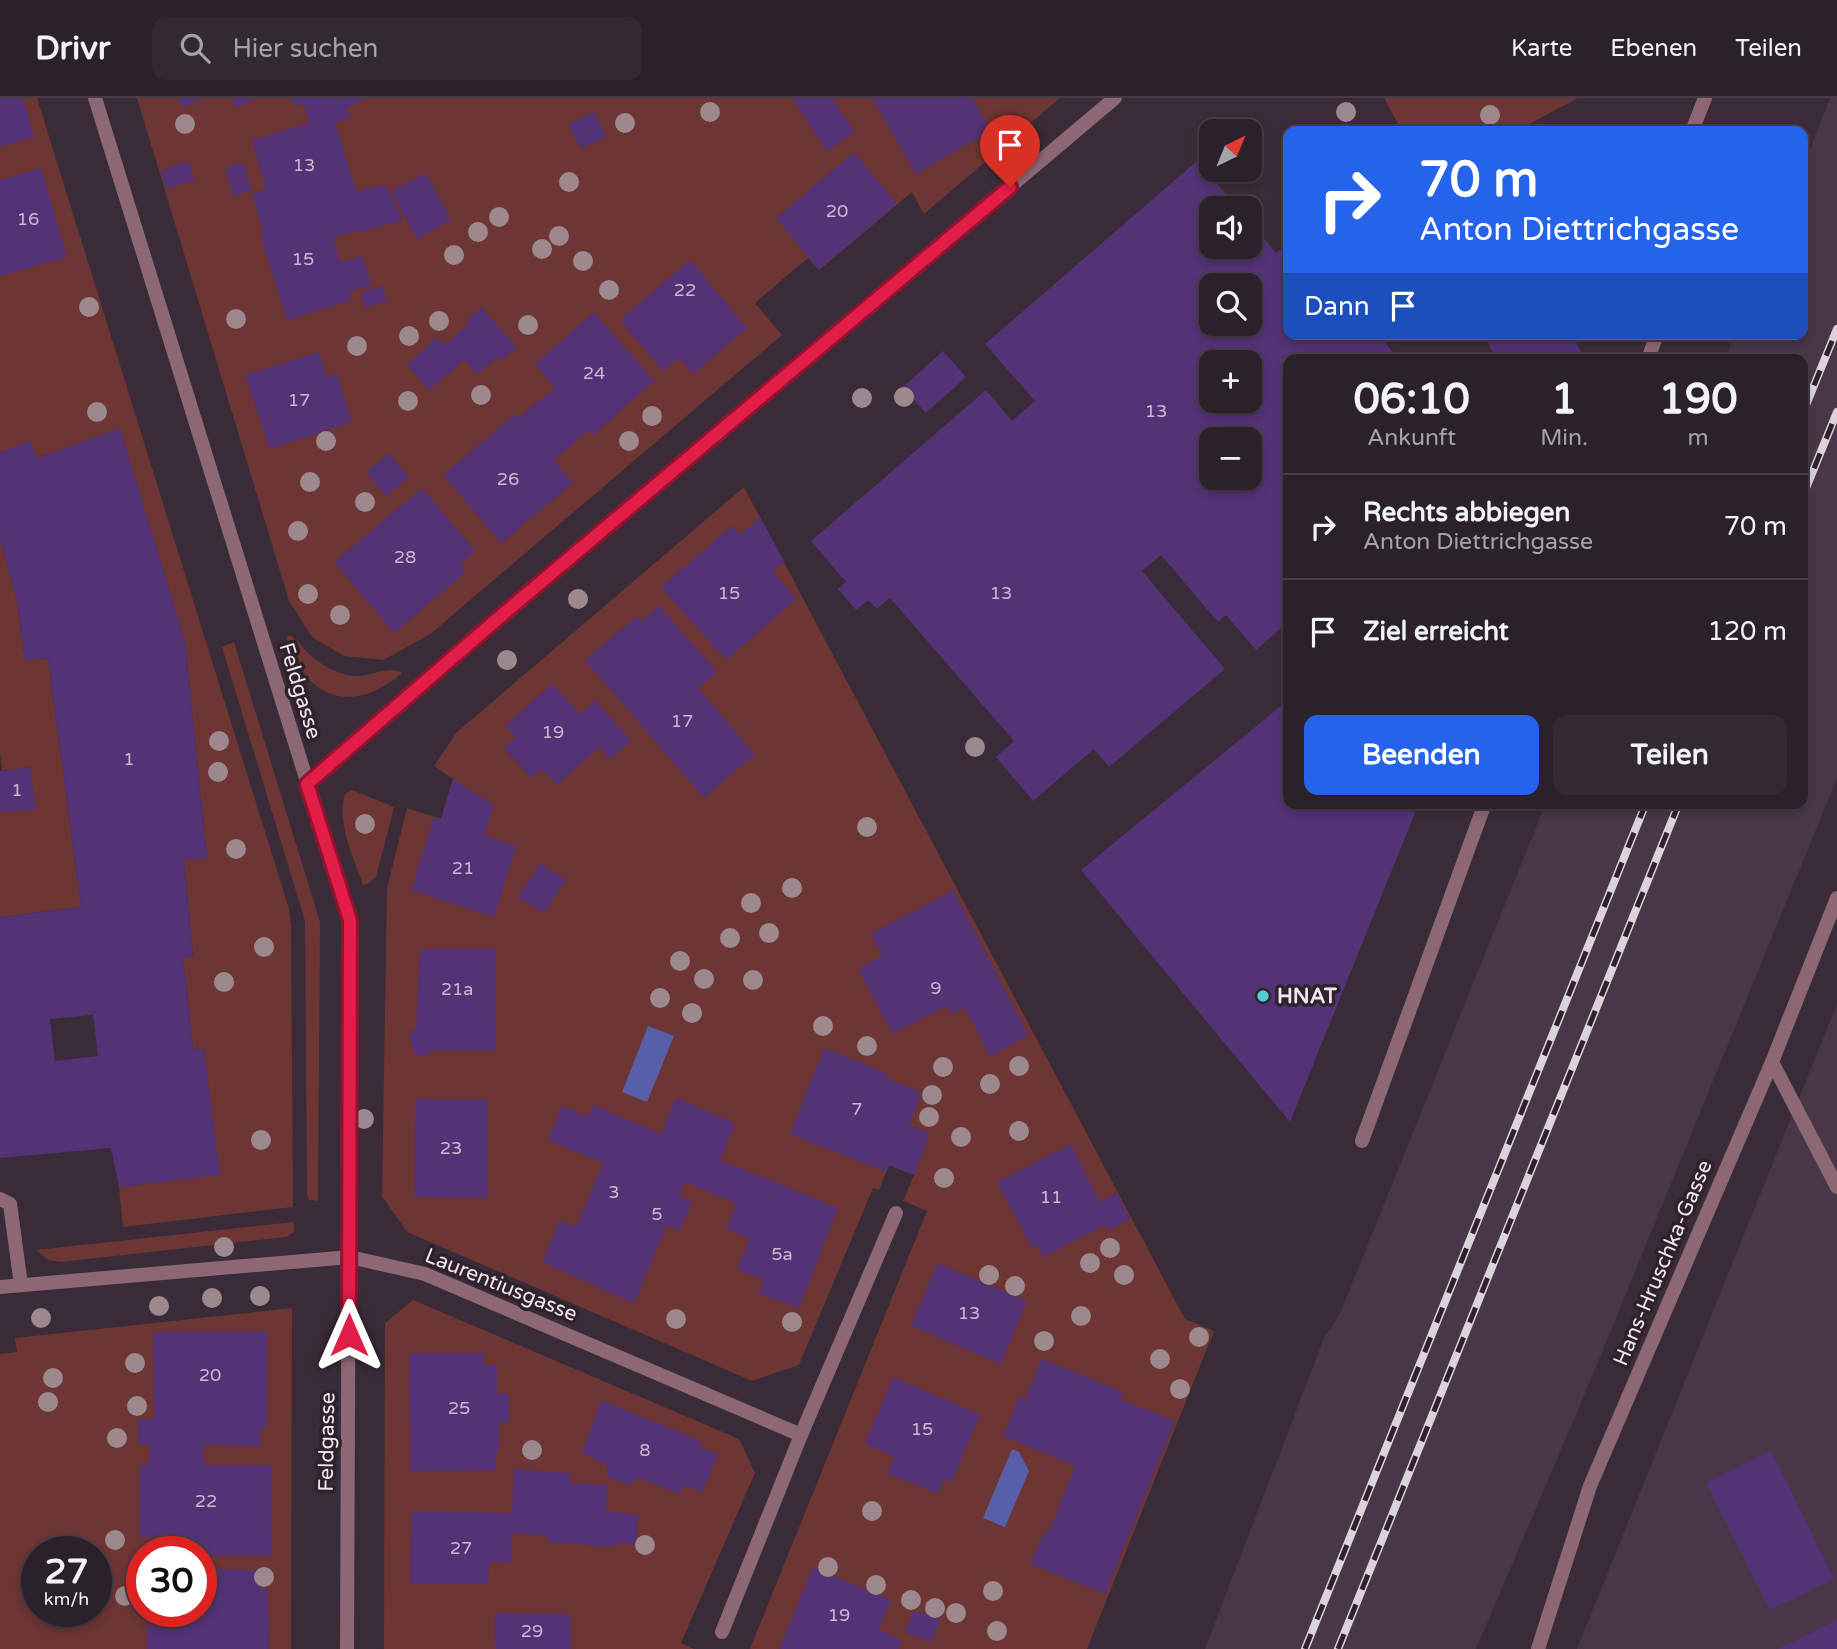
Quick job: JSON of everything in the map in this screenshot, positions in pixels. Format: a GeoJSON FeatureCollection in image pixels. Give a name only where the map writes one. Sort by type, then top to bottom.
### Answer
{"type":"FeatureCollection","features":[{"type":"Feature","properties":{"kind":"street","name":"Feldgasse"},"geometry":{"type":"LineString","coordinates":[[95,98],[350,920],[346,1649]]}},
{"type":"Feature","properties":{"kind":"street"},"geometry":{"type":"LineString","coordinates":[[307,784],[502,615],[1115,98]]}},
{"type":"Feature","properties":{"kind":"street"},"geometry":{"type":"LineString","coordinates":[[1694,126],[1705,98]]}},
{"type":"Feature","properties":{"kind":"street"},"geometry":{"type":"LineString","coordinates":[[1362,1141],[1483,809]]}},
{"type":"Feature","properties":{"kind":"street","name":"Hans-Hruschka-Gasse"},"geometry":{"type":"LineString","coordinates":[[1538,1649],[1590,1486],[1772,1062],[1837,898]]}},
{"type":"Feature","properties":{"kind":"street"},"geometry":{"type":"LineString","coordinates":[[1772,1062],[1837,1187]]}},
{"type":"Feature","properties":{"kind":"street"},"geometry":{"type":"LineString","coordinates":[[0,1199],[10,1204],[22,1285]]}},
{"type":"Feature","properties":{"kind":"street"},"geometry":{"type":"LineString","coordinates":[[722,1632],[801,1435],[896,1213]]}},
{"type":"Feature","properties":{"kind":"street","name":"Laurentiusgasse"},"geometry":{"type":"LineString","coordinates":[[0,1287],[350,1257],[425,1274],[801,1435]]}},
{"type":"Feature","properties":{"kind":"shaded area"},"geometry":{"type":"Polygon","coordinates":[[[0,98],[37,98],[289,909],[293,1207],[123,1227],[119,1187],[219,1174],[204,1050],[193,1048],[183,958],[193,956],[184,860],[207,857],[185,642],[120,429],[37,458],[30,442],[0,453],[0,98]]]}},
{"type":"Feature","properties":{"kind":"shaded area"},"geometry":{"type":"Polygon","coordinates":[[[137,98],[1060,98],[924,214],[912,192],[819,270],[808,258],[755,303],[782,335],[429,635],[383,660],[344,656],[312,637],[289,601],[137,98]]]}},
{"type":"Feature","properties":{"kind":"shaded area"},"geometry":{"type":"Polygon","coordinates":[[[1384,98],[1578,98],[1525,126],[1399,126],[1384,98]]]}},
{"type":"Feature","properties":{"kind":"shaded area"},"geometry":{"type":"Polygon","coordinates":[[[1830,98],[1837,98],[1837,778],[1586,1391],[1476,1649],[1205,1649],[1324,1338],[1341,1311],[1544,809],[1808,809],[1808,354],[1727,354],[1733,340],[1808,340],[1808,154],[1830,98]]]}},
{"type":"Feature","properties":{"kind":"shaded area"},"geometry":{"type":"Polygon","coordinates":[[[744,487],[1185,1319],[1214,1331],[1087,1649],[750,1649],[927,1211],[903,1201],[914,1175],[889,1165],[879,1190],[873,1188],[799,1365],[752,1381],[407,1232],[382,1196],[387,888],[407,808],[441,819],[453,779],[434,766],[457,732],[744,487]]]}},
{"type":"Feature","properties":{"kind":"shaded area"},"geometry":{"type":"Polygon","coordinates":[[[0,540],[17,600],[25,660],[48,658],[81,907],[0,917],[0,813],[30,767],[2,771],[0,540]]]}},
{"type":"Feature","properties":{"kind":"shaded area"},"geometry":{"type":"Polygon","coordinates":[[[289,635],[319,662],[341,673],[359,676],[390,670],[402,673],[384,686],[366,694],[349,697],[333,694],[318,687],[306,675],[295,659],[287,638],[289,635]]]}},
{"type":"Feature","properties":{"kind":"shaded area"},"geometry":{"type":"Polygon","coordinates":[[[234,642],[320,922],[318,1201],[309,1200],[307,1194],[305,921],[222,647],[234,642]]]}},
{"type":"Feature","properties":{"kind":"shaded area"},"geometry":{"type":"Polygon","coordinates":[[[352,790],[394,807],[376,877],[363,885],[344,828],[345,794],[352,790]]]}},
{"type":"Feature","properties":{"kind":"shaded area"},"geometry":{"type":"Polygon","coordinates":[[[1837,1004],[1837,1649],[1577,1649],[1837,1004]]]}},
{"type":"Feature","properties":{"kind":"shaded area"},"geometry":{"type":"Polygon","coordinates":[[[294,1222],[294,1232],[286,1237],[61,1262],[49,1260],[36,1250],[294,1222]]]}},
{"type":"Feature","properties":{"kind":"shaded area"},"geometry":{"type":"Polygon","coordinates":[[[413,1300],[739,1439],[755,1473],[681,1643],[694,1649],[384,1649],[385,1323],[413,1300]]]}},
{"type":"Feature","properties":{"kind":"shaded area"},"geometry":{"type":"Polygon","coordinates":[[[292,1308],[291,1649],[0,1649],[0,1354],[17,1352],[15,1338],[292,1308]]]}},
{"type":"Feature","properties":{"kind":"water"},"geometry":{"type":"Polygon","coordinates":[[[648,1026],[674,1036],[647,1102],[622,1092],[648,1026]]]}},
{"type":"Feature","properties":{"kind":"water"},"geometry":{"type":"Polygon","coordinates":[[[1012,1449],[1019,1452],[1029,1471],[1005,1527],[983,1518],[1012,1449]]]}},
{"type":"Feature","properties":{"kind":"building"},"geometry":{"type":"Polygon","coordinates":[[[0,98],[23,98],[34,137],[0,147],[0,98]]]}},
{"type":"Feature","properties":{"kind":"building"},"geometry":{"type":"Polygon","coordinates":[[[178,98],[202,98],[183,108],[178,98]]]}},
{"type":"Feature","properties":{"kind":"building"},"geometry":{"type":"Polygon","coordinates":[[[231,98],[255,98],[237,108],[231,98]]]}},
{"type":"Feature","properties":{"kind":"building"},"geometry":{"type":"Polygon","coordinates":[[[291,98],[366,98],[346,109],[351,118],[335,123],[356,191],[385,185],[403,220],[333,238],[340,262],[362,256],[372,285],[349,291],[351,300],[287,320],[260,235],[264,234],[252,194],[266,189],[252,140],[310,123],[303,104],[295,106],[291,98]]]}},
{"type":"Feature","properties":{"kind":"building"},"geometry":{"type":"Polygon","coordinates":[[[792,98],[832,98],[855,132],[827,151],[792,98]]]}},
{"type":"Feature","properties":{"kind":"building"},"geometry":{"type":"Polygon","coordinates":[[[872,98],[972,98],[991,130],[916,174],[872,98]]]}},
{"type":"Feature","properties":{"kind":"building"},"geometry":{"type":"Polygon","coordinates":[[[594,112],[606,137],[581,149],[568,124],[594,112]]]}},
{"type":"Feature","properties":{"kind":"building"},"geometry":{"type":"Polygon","coordinates":[[[854,152],[897,204],[819,270],[776,218],[854,152]]]}},
{"type":"Feature","properties":{"kind":"building"},"geometry":{"type":"Polygon","coordinates":[[[188,161],[195,180],[166,189],[160,171],[188,161]]]}},
{"type":"Feature","properties":{"kind":"building"},"geometry":{"type":"Polygon","coordinates":[[[1197,161],[1199,182],[1215,182],[1228,196],[1199,196],[1199,259],[1262,259],[1262,236],[1276,253],[1283,247],[1283,340],[1388,340],[1385,343],[1394,354],[1283,354],[1283,626],[1256,650],[1226,615],[1218,622],[1161,555],[1142,571],[1225,669],[1109,767],[1094,749],[1033,801],[996,757],[1014,741],[890,598],[877,609],[868,600],[856,610],[838,589],[846,582],[811,541],[986,390],[1012,421],[1035,401],[985,344],[1197,161]]]}},
{"type":"Feature","properties":{"kind":"building"},"geometry":{"type":"Polygon","coordinates":[[[243,162],[252,190],[233,196],[225,168],[243,162]]]}},
{"type":"Feature","properties":{"kind":"building"},"geometry":{"type":"Polygon","coordinates":[[[41,168],[67,257],[0,276],[0,180],[41,168]]]}},
{"type":"Feature","properties":{"kind":"building"},"geometry":{"type":"Polygon","coordinates":[[[426,173],[451,220],[417,239],[391,191],[426,173]]]}},
{"type":"Feature","properties":{"kind":"building"},"geometry":{"type":"Polygon","coordinates":[[[690,260],[747,328],[693,374],[679,358],[663,371],[620,320],[690,260]]]}},
{"type":"Feature","properties":{"kind":"building"},"geometry":{"type":"Polygon","coordinates":[[[383,286],[387,301],[365,308],[361,292],[383,286]]]}},
{"type":"Feature","properties":{"kind":"building"},"geometry":{"type":"Polygon","coordinates":[[[481,307],[517,347],[501,361],[497,357],[477,375],[464,360],[429,390],[407,365],[437,337],[444,345],[469,324],[466,321],[481,307]]]}},
{"type":"Feature","properties":{"kind":"building"},"geometry":{"type":"Polygon","coordinates":[[[594,312],[654,381],[593,435],[589,430],[554,460],[573,483],[501,543],[443,475],[515,414],[518,418],[555,388],[535,364],[594,312]]]}},
{"type":"Feature","properties":{"kind":"building"},"geometry":{"type":"Polygon","coordinates":[[[1486,340],[1575,340],[1582,354],[1493,354],[1486,340]]]}},
{"type":"Feature","properties":{"kind":"building"},"geometry":{"type":"Polygon","coordinates":[[[943,351],[966,377],[926,413],[903,387],[943,351]]]}},
{"type":"Feature","properties":{"kind":"building"},"geometry":{"type":"Polygon","coordinates":[[[319,352],[326,377],[337,373],[352,422],[270,449],[245,375],[319,352]]]}},
{"type":"Feature","properties":{"kind":"building"},"geometry":{"type":"Polygon","coordinates":[[[120,428],[185,642],[207,858],[184,860],[193,957],[183,958],[193,1048],[204,1050],[220,1175],[119,1187],[111,1148],[0,1158],[0,917],[81,907],[48,658],[25,660],[17,600],[0,540],[0,453],[30,441],[37,458],[120,428]],[[93,1015],[50,1019],[55,1061],[98,1056],[93,1015]]]}},
{"type":"Feature","properties":{"kind":"building"},"geometry":{"type":"Polygon","coordinates":[[[389,453],[409,477],[386,496],[366,472],[389,453]]]}},
{"type":"Feature","properties":{"kind":"building"},"geometry":{"type":"Polygon","coordinates":[[[422,488],[475,551],[460,564],[466,572],[394,633],[334,562],[422,488]]]}},
{"type":"Feature","properties":{"kind":"building"},"geometry":{"type":"Polygon","coordinates":[[[760,517],[784,561],[773,571],[796,599],[726,660],[661,587],[733,525],[740,535],[760,517]]]}},
{"type":"Feature","properties":{"kind":"building"},"geometry":{"type":"Polygon","coordinates":[[[659,606],[717,672],[698,688],[755,754],[704,798],[585,660],[636,617],[640,622],[659,606]]]}},
{"type":"Feature","properties":{"kind":"building"},"geometry":{"type":"Polygon","coordinates":[[[552,684],[580,714],[595,700],[631,741],[610,759],[599,747],[557,785],[542,769],[531,778],[504,748],[516,737],[505,726],[552,684]]]}},
{"type":"Feature","properties":{"kind":"building","name":"HNAT"},"geometry":{"type":"Polygon","coordinates":[[[1283,704],[1283,809],[1417,809],[1290,1122],[1081,870],[1283,704]]]}},
{"type":"Feature","properties":{"kind":"building"},"geometry":{"type":"Polygon","coordinates":[[[30,767],[36,809],[0,813],[0,771],[30,767]]]}},
{"type":"Feature","properties":{"kind":"building"},"geometry":{"type":"Polygon","coordinates":[[[453,779],[494,805],[484,835],[516,846],[494,917],[411,890],[434,817],[441,819],[453,779]]]}},
{"type":"Feature","properties":{"kind":"building"},"geometry":{"type":"Polygon","coordinates":[[[540,863],[566,880],[544,913],[518,897],[540,863]]]}},
{"type":"Feature","properties":{"kind":"building"},"geometry":{"type":"Polygon","coordinates":[[[953,890],[1028,1035],[990,1057],[965,1008],[952,1014],[946,1006],[893,1034],[858,969],[882,956],[871,934],[953,890]]]}},
{"type":"Feature","properties":{"kind":"building"},"geometry":{"type":"Polygon","coordinates":[[[420,949],[495,949],[496,1051],[438,1050],[419,1057],[414,1052],[409,1033],[416,1028],[420,949]]]}},
{"type":"Feature","properties":{"kind":"building"},"geometry":{"type":"Polygon","coordinates":[[[824,1048],[887,1073],[885,1078],[922,1092],[909,1125],[930,1134],[914,1175],[889,1165],[886,1172],[790,1134],[824,1048]]]}},
{"type":"Feature","properties":{"kind":"building"},"geometry":{"type":"Polygon","coordinates":[[[676,1098],[735,1123],[720,1160],[838,1208],[799,1308],[759,1293],[764,1280],[737,1269],[750,1238],[726,1229],[736,1203],[685,1182],[679,1196],[692,1202],[680,1230],[667,1225],[634,1303],[542,1262],[559,1221],[576,1227],[603,1163],[548,1140],[562,1106],[588,1117],[593,1105],[661,1134],[676,1098]]]}},
{"type":"Feature","properties":{"kind":"building"},"geometry":{"type":"Polygon","coordinates":[[[415,1099],[488,1100],[488,1198],[414,1197],[415,1099]]]}},
{"type":"Feature","properties":{"kind":"building"},"geometry":{"type":"Polygon","coordinates":[[[1071,1144],[1100,1202],[1117,1193],[1130,1219],[1108,1231],[1105,1225],[1043,1257],[1038,1246],[1032,1248],[997,1182],[1071,1144]]]}},
{"type":"Feature","properties":{"kind":"building"},"geometry":{"type":"Polygon","coordinates":[[[937,1263],[1027,1301],[1001,1364],[911,1326],[937,1263]]]}},
{"type":"Feature","properties":{"kind":"building"},"geometry":{"type":"Polygon","coordinates":[[[153,1332],[267,1332],[267,1427],[261,1427],[261,1446],[204,1445],[204,1465],[271,1465],[272,1556],[217,1556],[217,1536],[140,1536],[140,1465],[149,1465],[149,1444],[138,1444],[138,1419],[154,1419],[153,1332]]]}},
{"type":"Feature","properties":{"kind":"building"},"geometry":{"type":"Polygon","coordinates":[[[409,1353],[483,1353],[484,1365],[497,1365],[497,1394],[509,1393],[509,1422],[499,1423],[496,1470],[410,1471],[409,1353]]]}},
{"type":"Feature","properties":{"kind":"building"},"geometry":{"type":"Polygon","coordinates":[[[1042,1359],[1123,1392],[1120,1399],[1175,1421],[1105,1594],[1030,1564],[1043,1534],[1049,1531],[1075,1466],[1003,1436],[1019,1396],[1025,1399],[1042,1359]]]}},
{"type":"Feature","properties":{"kind":"building"},"geometry":{"type":"Polygon","coordinates":[[[893,1377],[980,1414],[952,1482],[944,1479],[938,1494],[887,1473],[894,1456],[865,1444],[893,1377]]]}},
{"type":"Feature","properties":{"kind":"building"},"geometry":{"type":"Polygon","coordinates":[[[601,1400],[701,1441],[699,1447],[718,1454],[702,1492],[684,1485],[680,1494],[638,1478],[630,1485],[608,1477],[606,1464],[582,1453],[601,1400]]]}},
{"type":"Feature","properties":{"kind":"building"},"geometry":{"type":"Polygon","coordinates":[[[1771,1450],[1834,1579],[1770,1610],[1706,1483],[1771,1450]]]}},
{"type":"Feature","properties":{"kind":"building"},"geometry":{"type":"Polygon","coordinates":[[[514,1469],[571,1473],[570,1483],[607,1485],[606,1511],[638,1515],[636,1545],[615,1543],[614,1547],[547,1542],[547,1536],[511,1533],[511,1562],[490,1562],[488,1584],[410,1584],[412,1511],[512,1513],[514,1469]]]}},
{"type":"Feature","properties":{"kind":"building"},"geometry":{"type":"Polygon","coordinates":[[[813,1567],[891,1600],[879,1630],[902,1640],[898,1649],[779,1649],[813,1567]]]}},
{"type":"Feature","properties":{"kind":"building"},"geometry":{"type":"Polygon","coordinates":[[[217,1569],[262,1570],[261,1590],[268,1589],[269,1649],[147,1649],[147,1627],[217,1627],[217,1569]]]}},
{"type":"Feature","properties":{"kind":"building"},"geometry":{"type":"Polygon","coordinates":[[[914,1610],[940,1620],[931,1642],[905,1632],[914,1610]]]}},
{"type":"Feature","properties":{"kind":"building"},"geometry":{"type":"Polygon","coordinates":[[[494,1613],[570,1614],[571,1649],[495,1649],[494,1613]]]}},
{"type":"Feature","properties":{"kind":"building"},"geometry":{"type":"Polygon","coordinates":[[[1837,1620],[1837,1649],[1778,1649],[1837,1620]]]}},
{"type":"Feature","properties":{"kind":"railway"},"geometry":{"type":"LineString","coordinates":[[1808,400],[1837,329]]}},
{"type":"Feature","properties":{"kind":"railway"},"geometry":{"type":"LineString","coordinates":[[1808,483],[1837,412]]}},
{"type":"Feature","properties":{"kind":"railway"},"geometry":{"type":"LineString","coordinates":[[1305,1649],[1644,809]]}},
{"type":"Feature","properties":{"kind":"railway"},"geometry":{"type":"LineString","coordinates":[[1338,1649],[1677,809]]}},
{"type":"Feature","properties":{"kind":"place","name":"HNAT"},"geometry":{"type":"Point","coordinates":[1263,996]}},
{"type":"Feature","properties":{"kind":"route"},"geometry":{"type":"LineString","coordinates":[[349,1335],[350,920],[307,784],[502,615],[1010,187]]}}]}
